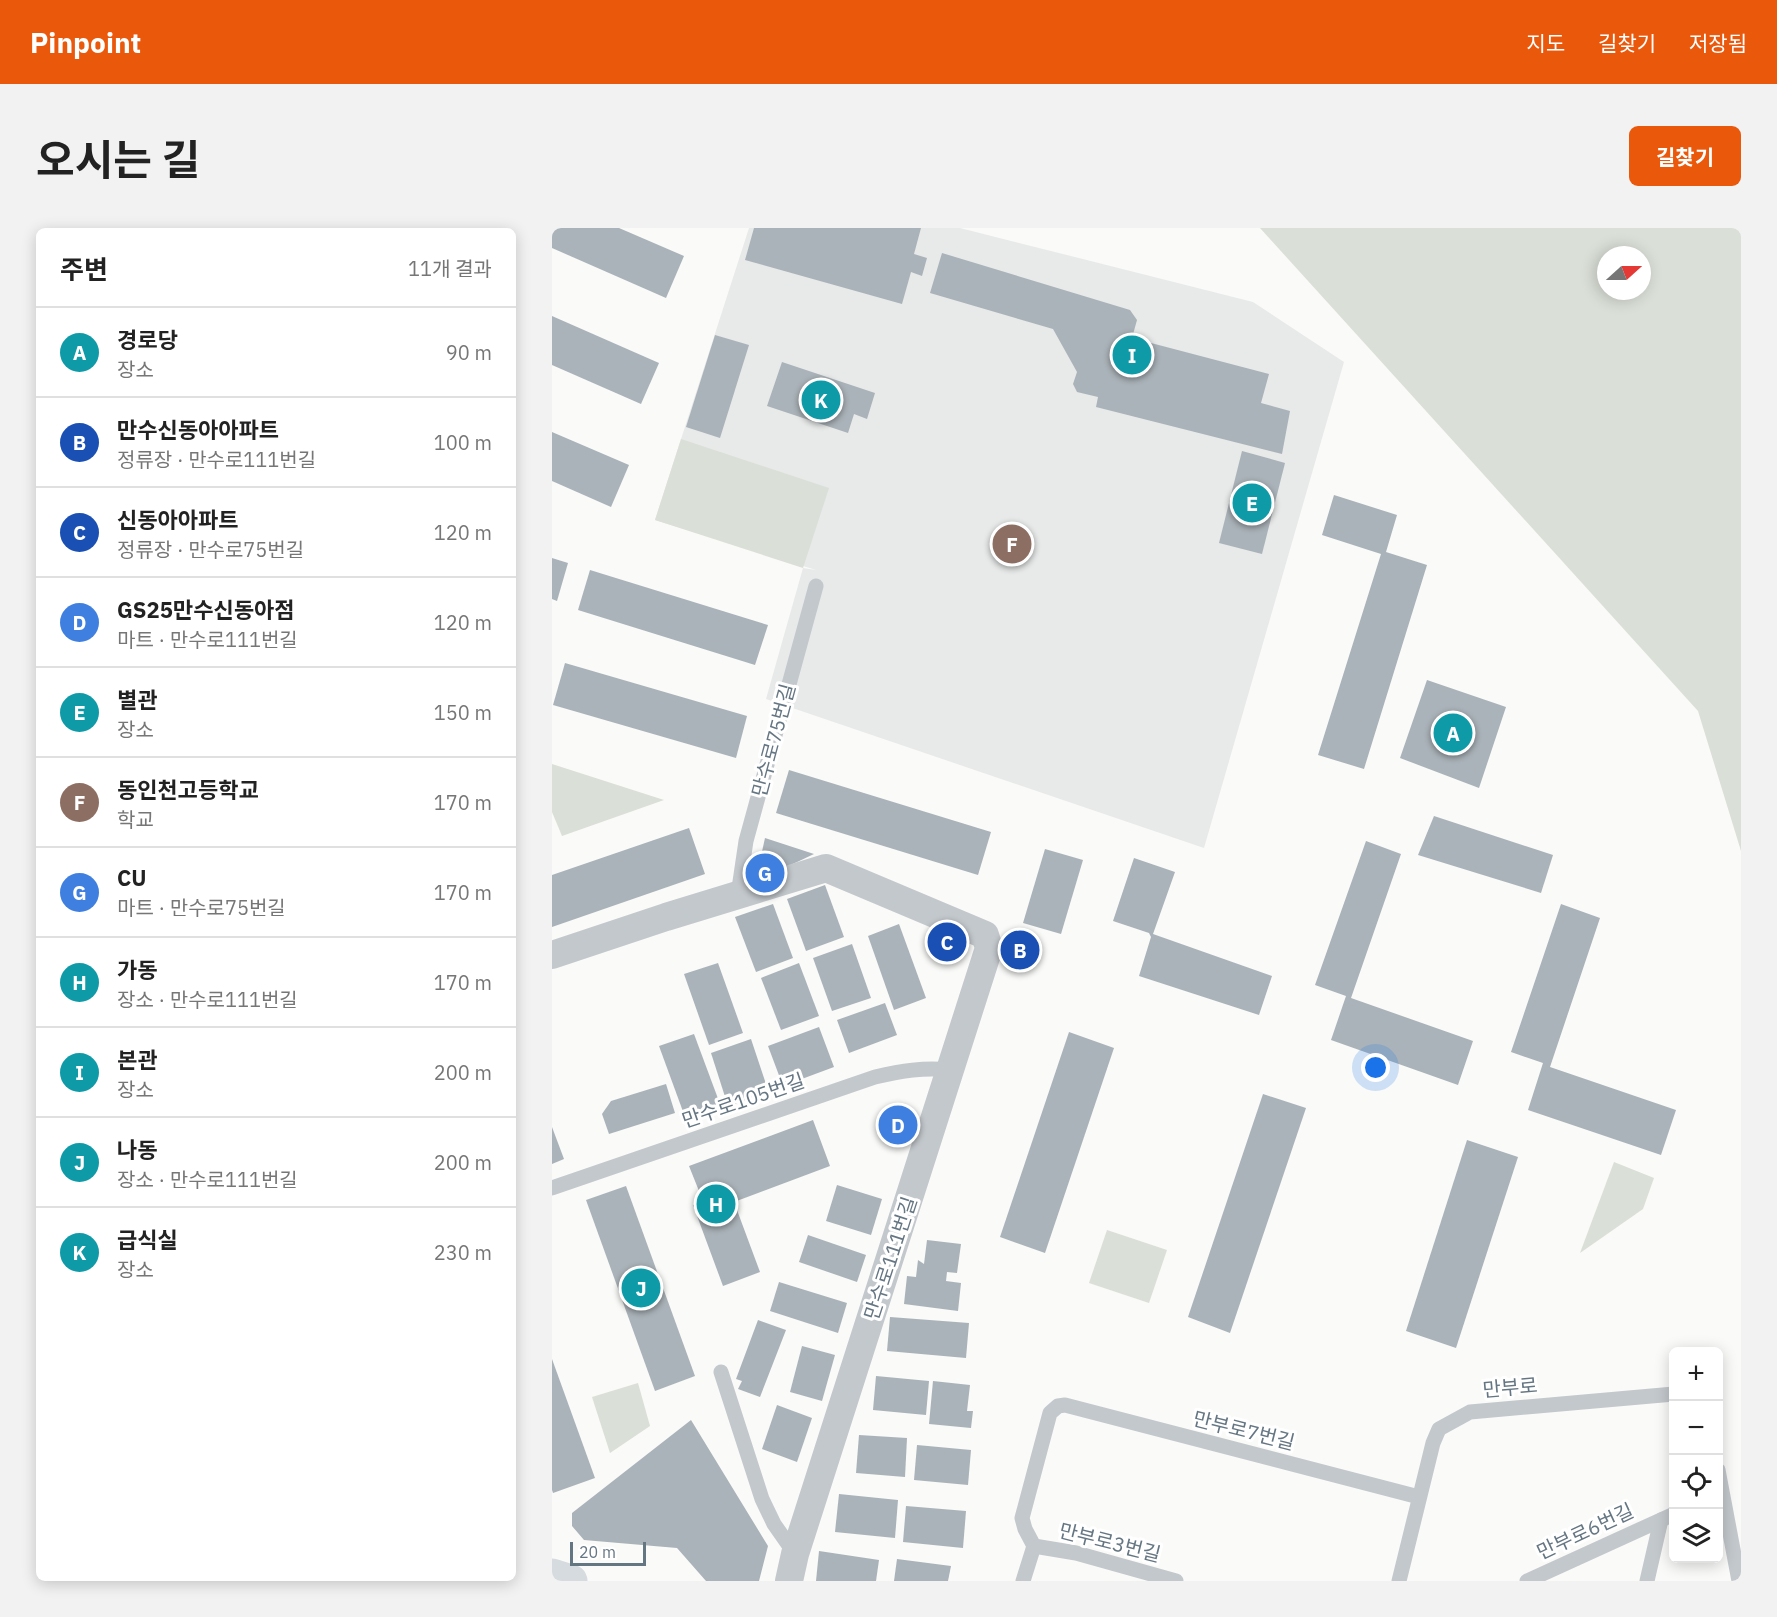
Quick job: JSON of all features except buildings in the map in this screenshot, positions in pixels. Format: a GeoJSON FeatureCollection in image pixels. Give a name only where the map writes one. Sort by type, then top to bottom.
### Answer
{"type":"FeatureCollection","features":[{"type":"Feature","properties":{"kind":"street","name":"만수로111번길"},"geometry":{"type":"LineString","coordinates":[[738,895],[826,868],[985,935],[989,948],[795,1554],[789,1581]]}},
{"type":"Feature","properties":{"kind":"street"},"geometry":{"type":"LineString","coordinates":[[552,955],[738,895]]}},
{"type":"Feature","properties":{"kind":"street"},"geometry":{"type":"LineString","coordinates":[[552,1575],[571,1581]]}},
{"type":"Feature","properties":{"kind":"lane","name":"만수로75번길"},"geometry":{"type":"LineString","coordinates":[[738,895],[748,833],[816,586]]}},
{"type":"Feature","properties":{"kind":"lane","name":"만수로105번길"},"geometry":{"type":"LineString","coordinates":[[552,1188],[875,1077],[906,1070],[932,1068],[951,1070]]}},
{"type":"Feature","properties":{"kind":"lane"},"geometry":{"type":"LineString","coordinates":[[721,1372],[762,1499],[774,1524],[795,1554]]}},
{"type":"Feature","properties":{"kind":"lane","name":"만부로"},"geometry":{"type":"LineString","coordinates":[[1399,1581],[1438,1429],[1470,1412],[1669,1394]]}},
{"type":"Feature","properties":{"kind":"lane","name":"만부로7번길"},"geometry":{"type":"LineString","coordinates":[[1034,1546],[1022,1518],[1050,1413],[1058,1407],[1065,1406],[1419,1497]]}},
{"type":"Feature","properties":{"kind":"lane"},"geometry":{"type":"LineString","coordinates":[[1723,1506],[1739,1581]]}},
{"type":"Feature","properties":{"kind":"lane","name":"만부로6번길"},"geometry":{"type":"LineString","coordinates":[[1527,1581],[1667,1517]]}},
{"type":"Feature","properties":{"kind":"lane","name":"만부로6번길"},"geometry":{"type":"LineString","coordinates":[[1647,1581],[1667,1517]]}},
{"type":"Feature","properties":{"kind":"lane"},"geometry":{"type":"LineString","coordinates":[[1023,1581],[1034,1546]]}},
{"type":"Feature","properties":{"kind":"lane","name":"만부로3번길"},"geometry":{"type":"LineString","coordinates":[[1034,1546],[1076,1553],[1176,1581]]}},
{"type":"Feature","properties":{"kind":"shaded area"},"geometry":{"type":"Polygon","coordinates":[[[749,228],[960,228],[1253,302],[1344,362],[1204,848],[766,699],[803,568],[816,570],[655,520],[749,228]]]}},
{"type":"Feature","properties":{"kind":"shaded area"},"geometry":{"type":"Polygon","coordinates":[[[1260,228],[1741,228],[1741,851],[1698,711],[1260,228]]]}},
{"type":"Feature","properties":{"kind":"shaded area"},"geometry":{"type":"Polygon","coordinates":[[[681,439],[829,488],[803,568],[655,520],[681,439]]]}},
{"type":"Feature","properties":{"kind":"shaded area"},"geometry":{"type":"Polygon","coordinates":[[[552,764],[664,800],[562,836],[552,812],[552,764]]]}},
{"type":"Feature","properties":{"kind":"shaded area"},"geometry":{"type":"Polygon","coordinates":[[[1614,1162],[1654,1178],[1643,1209],[1580,1253],[1614,1162]]]}},
{"type":"Feature","properties":{"kind":"shaded area"},"geometry":{"type":"Polygon","coordinates":[[[1107,1230],[1167,1250],[1149,1303],[1089,1283],[1107,1230]]]}},
{"type":"Feature","properties":{"kind":"shaded area"},"geometry":{"type":"Polygon","coordinates":[[[638,1383],[650,1426],[610,1453],[592,1397],[638,1383]]]}},
{"type":"Feature","properties":{"kind":"place","name":"본관"},"geometry":{"type":"Point","coordinates":[1132,355]}},
{"type":"Feature","properties":{"kind":"place","name":"급식실"},"geometry":{"type":"Point","coordinates":[821,400]}},
{"type":"Feature","properties":{"kind":"place","name":"별관"},"geometry":{"type":"Point","coordinates":[1252,503]}},
{"type":"Feature","properties":{"kind":"place","name":"동인천고등학교"},"geometry":{"type":"Point","coordinates":[1012,544]}},
{"type":"Feature","properties":{"kind":"place","name":"경로당"},"geometry":{"type":"Point","coordinates":[1453,733]}},
{"type":"Feature","properties":{"kind":"place","name":"CU"},"geometry":{"type":"Point","coordinates":[765,873]}},
{"type":"Feature","properties":{"kind":"place","name":"신동아아파트"},"geometry":{"type":"Point","coordinates":[947,942]}},
{"type":"Feature","properties":{"kind":"place","name":"만수신동아아파트"},"geometry":{"type":"Point","coordinates":[1020,950]}},
{"type":"Feature","properties":{"kind":"place","name":"GS25만수신동아점"},"geometry":{"type":"Point","coordinates":[898,1125]}},
{"type":"Feature","properties":{"kind":"place","name":"가동"},"geometry":{"type":"Point","coordinates":[716,1204]}},
{"type":"Feature","properties":{"kind":"place","name":"나동"},"geometry":{"type":"Point","coordinates":[641,1288]}}]}
